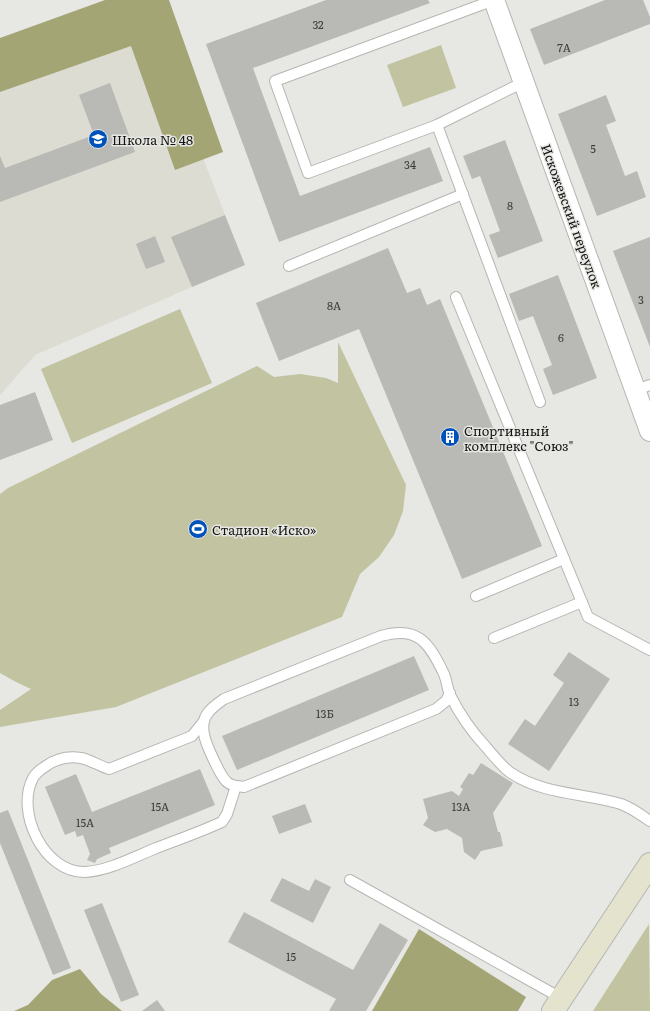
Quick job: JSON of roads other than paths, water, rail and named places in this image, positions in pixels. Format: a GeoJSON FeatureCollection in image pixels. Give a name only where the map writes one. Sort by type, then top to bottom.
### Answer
{"type":"FeatureCollection","features":[{"type":"Feature","properties":{"kind":"main road"},"geometry":{"type":"LineString","coordinates":[[557,1005],[646,877]]}},
{"type":"Feature","properties":{"kind":"street","name":"Искожевский переулок"},"geometry":{"type":"LineString","coordinates":[[494,0],[524,82],[643,387],[650,431]]}},
{"type":"Feature","properties":{"kind":"lane"},"geometry":{"type":"LineString","coordinates":[[494,0],[276,80],[308,173],[437,125],[524,82]]}},
{"type":"Feature","properties":{"kind":"lane"},"geometry":{"type":"LineString","coordinates":[[437,125],[540,402]]}},
{"type":"Feature","properties":{"kind":"lane"},"geometry":{"type":"LineString","coordinates":[[288,266],[463,194]]}},
{"type":"Feature","properties":{"kind":"lane"},"geometry":{"type":"LineString","coordinates":[[456,297],[588,617],[650,650]]}},
{"type":"Feature","properties":{"kind":"lane"},"geometry":{"type":"LineString","coordinates":[[476,596],[564,559]]}},
{"type":"Feature","properties":{"kind":"lane"},"geometry":{"type":"LineString","coordinates":[[494,638],[582,602]]}},
{"type":"Feature","properties":{"kind":"lane"},"geometry":{"type":"LineString","coordinates":[[236,786],[227,814],[222,822],[131,858],[85,872],[64,866],[52,858],[42,848],[35,834],[27,811],[27,793],[33,777],[48,764],[59,760],[81,758],[108,769],[192,736],[209,712],[224,699],[394,632],[409,633],[420,638],[430,648],[444,675],[450,693],[472,729],[486,747],[511,773],[538,786],[551,790],[623,805],[650,821]]}},
{"type":"Feature","properties":{"kind":"lane"},"geometry":{"type":"LineString","coordinates":[[204,721],[204,734],[214,759],[226,782],[244,787],[436,709],[446,702],[450,693]]}},
{"type":"Feature","properties":{"kind":"lane"},"geometry":{"type":"LineString","coordinates":[[350,880],[557,1005]]}},
{"type":"Feature","properties":{"kind":"place","name":"Школа № 48"},"geometry":{"type":"Point","coordinates":[98,139]}},
{"type":"Feature","properties":{"kind":"place","name":"Спортивный комплекс \"Союз\""},"geometry":{"type":"Point","coordinates":[450,437]}},
{"type":"Feature","properties":{"kind":"place","name":"Стадион «Иско»"},"geometry":{"type":"Point","coordinates":[198,529]}}]}
